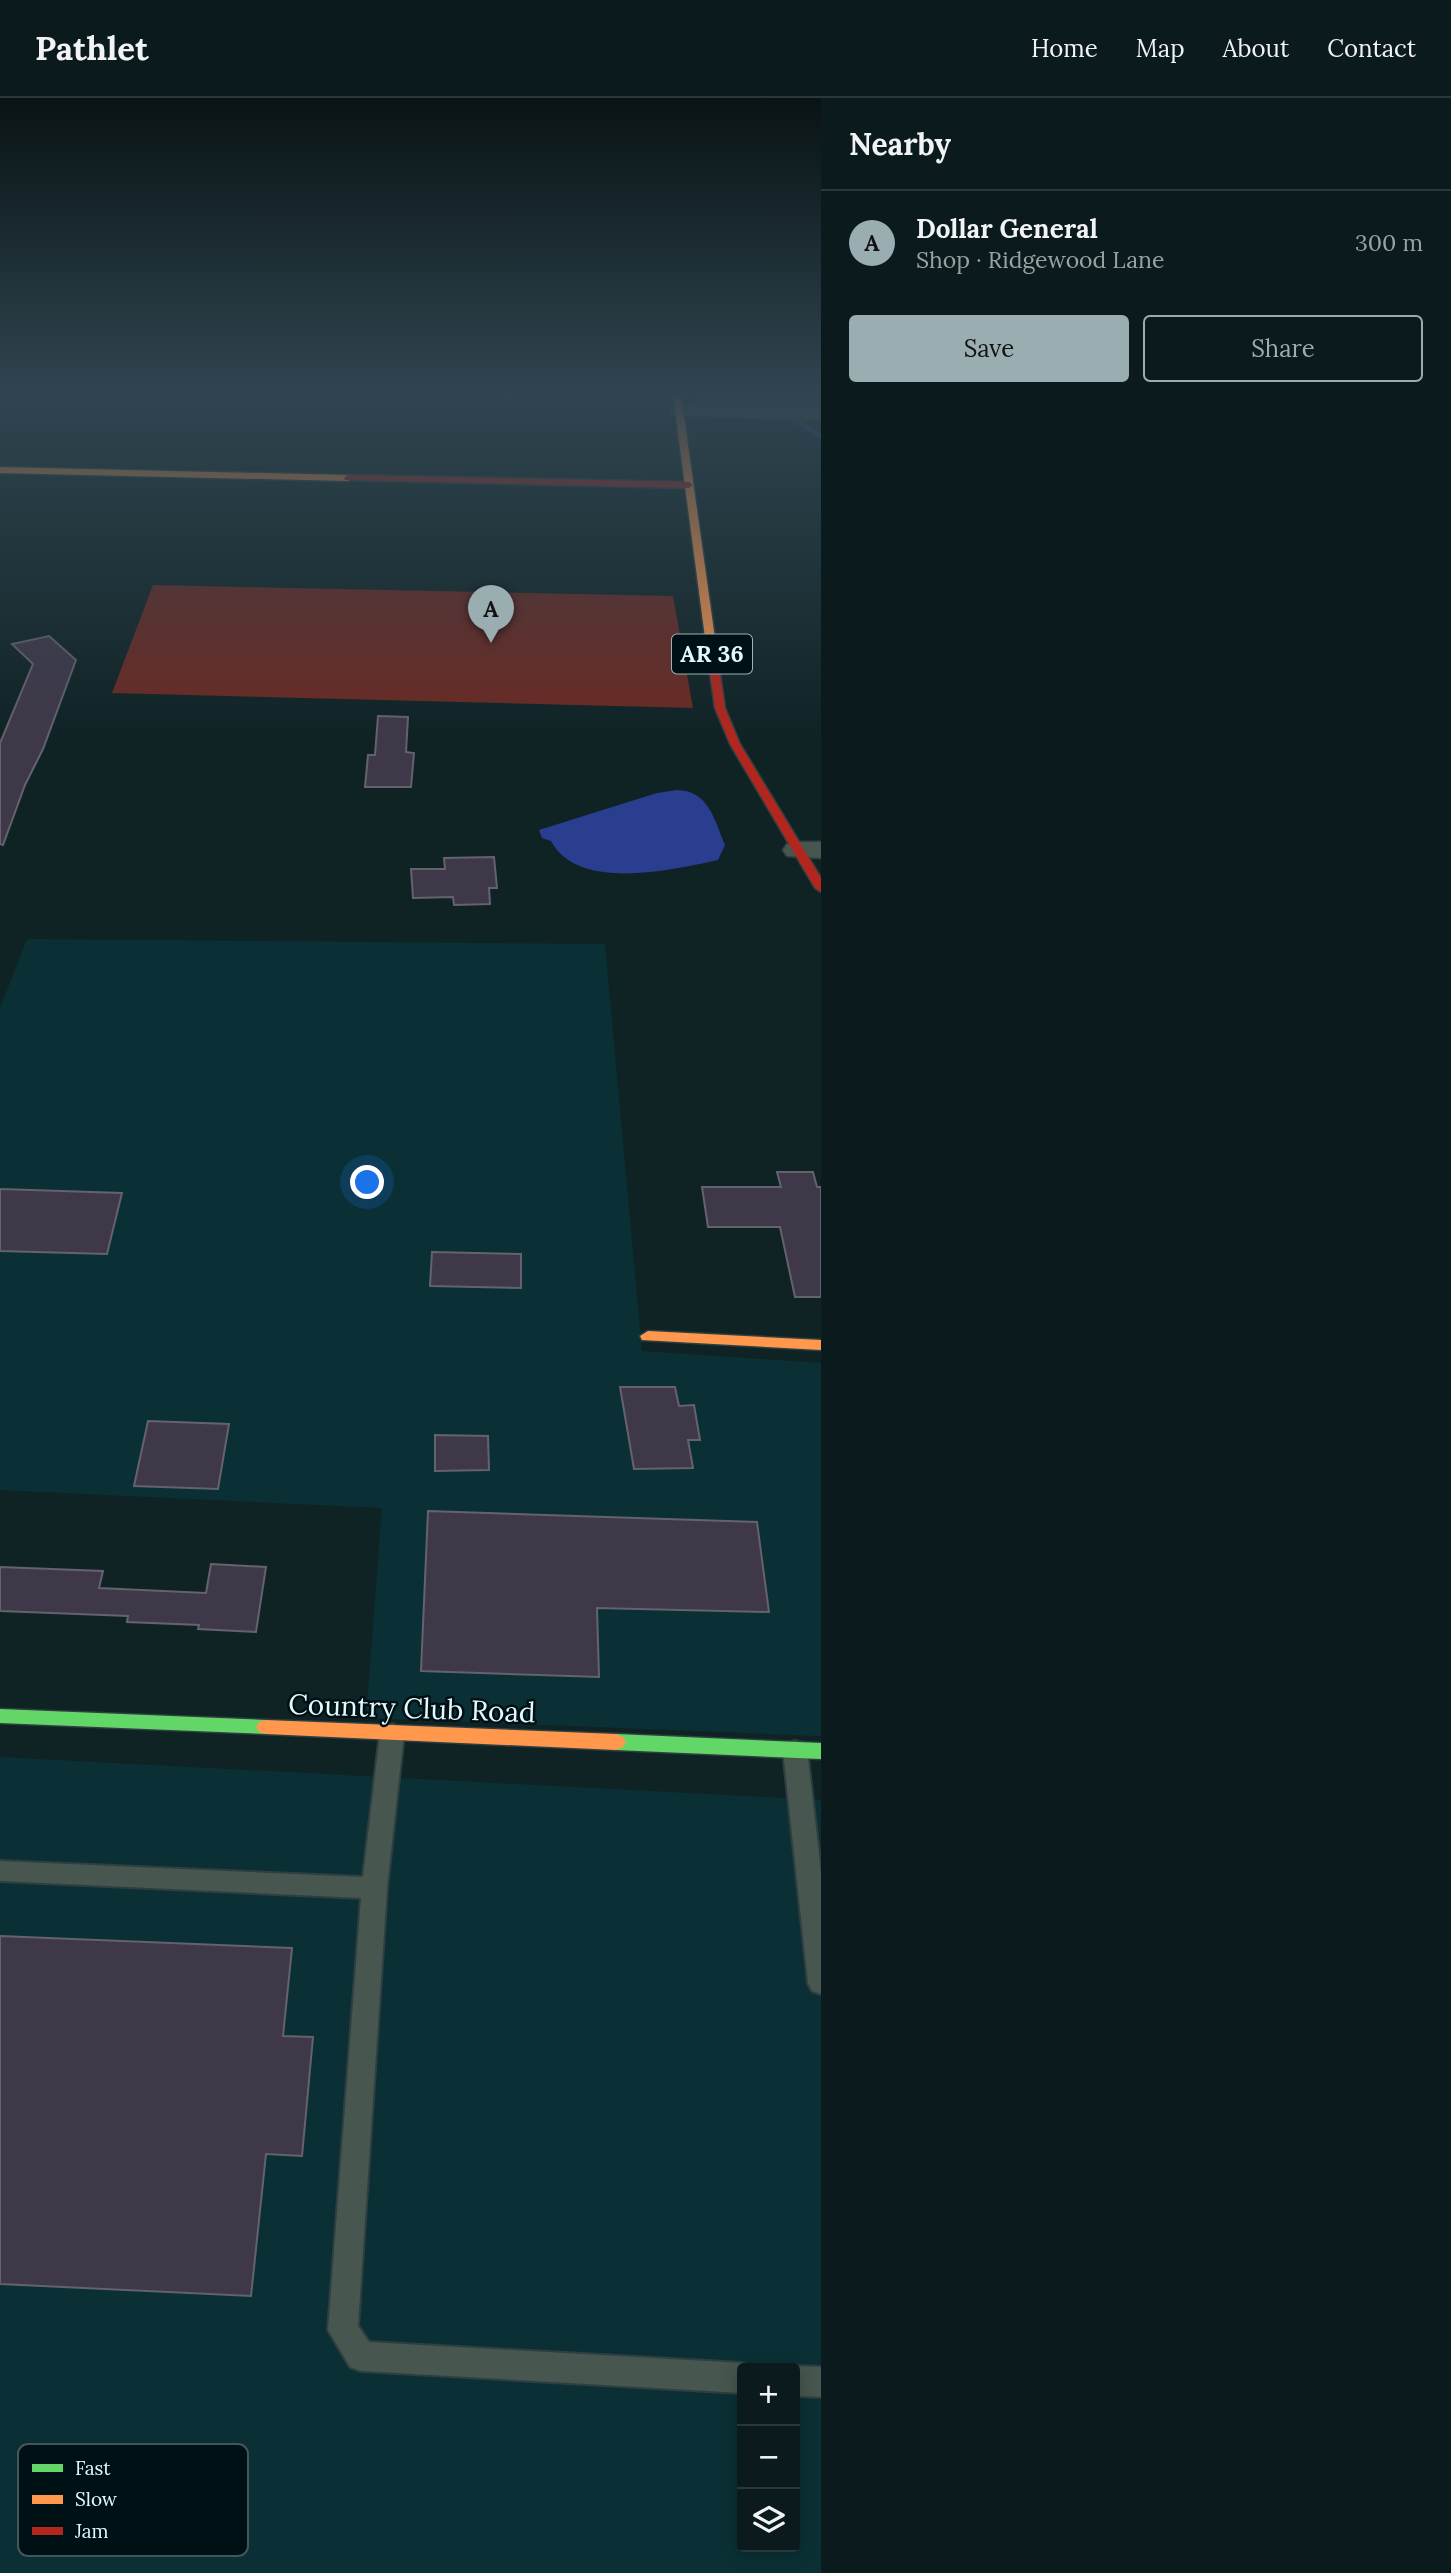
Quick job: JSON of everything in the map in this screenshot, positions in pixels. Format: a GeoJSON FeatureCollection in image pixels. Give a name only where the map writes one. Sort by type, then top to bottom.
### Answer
{"type":"FeatureCollection","features":[{"type":"Feature","properties":{"kind":"street","name":"AR 36"},"geometry":{"type":"LineString","coordinates":[[693,510],[720,708],[735,744],[809,850],[821,888]]}},
{"type":"Feature","properties":{"kind":"street"},"geometry":{"type":"LineString","coordinates":[[648,1336],[821,1345]]}},
{"type":"Feature","properties":{"kind":"street","name":"Country Club Road"},"geometry":{"type":"LineString","coordinates":[[0,1716],[821,1751]]}},
{"type":"Feature","properties":{"kind":"lane"},"geometry":{"type":"LineString","coordinates":[[392,1733],[374,1888],[343,2330],[361,2356],[737,2378]]}},
{"type":"Feature","properties":{"kind":"lane"},"geometry":{"type":"LineString","coordinates":[[795,1750],[821,1983]]}},
{"type":"Feature","properties":{"kind":"lane"},"geometry":{"type":"LineString","coordinates":[[0,1871],[374,1888]]}},
{"type":"Feature","properties":{"kind":"lane"},"geometry":{"type":"LineString","coordinates":[[800,2381],[821,2382]]}},
{"type":"Feature","properties":{"kind":"shaded area"},"geometry":{"type":"Polygon","coordinates":[[[153,585],[673,596],[693,708],[112,693],[153,585]]]}},
{"type":"Feature","properties":{"kind":"shaded area"},"geometry":{"type":"Polygon","coordinates":[[[27,939],[605,944],[642,1351],[821,1363],[821,1736],[366,1718],[382,1508],[0,1490],[0,1008],[27,939]]]}},
{"type":"Feature","properties":{"kind":"shaded area"},"geometry":{"type":"Polygon","coordinates":[[[0,1757],[821,1800],[821,2573],[0,2573],[0,1757]]]}},
{"type":"Feature","properties":{"kind":"water"},"geometry":{"type":"Polygon","coordinates":[[[677,790],[696,795],[709,808],[725,845],[718,860],[652,872],[604,872],[582,867],[564,857],[551,841],[542,838],[539,830],[657,793],[677,790]]]}},
{"type":"Feature","properties":{"kind":"building"},"geometry":{"type":"Polygon","coordinates":[[[49,636],[76,660],[3,845],[0,844],[0,743],[33,664],[12,644],[49,636]]]}},
{"type":"Feature","properties":{"kind":"building"},"geometry":{"type":"Polygon","coordinates":[[[378,716],[408,717],[406,752],[414,753],[411,787],[365,787],[368,755],[375,755],[378,716]]]}},
{"type":"Feature","properties":{"kind":"building"},"geometry":{"type":"Polygon","coordinates":[[[494,857],[497,888],[489,888],[490,904],[454,905],[453,897],[413,898],[411,869],[445,869],[444,858],[494,857]]]}},
{"type":"Feature","properties":{"kind":"building"},"geometry":{"type":"Polygon","coordinates":[[[777,1172],[813,1172],[817,1187],[821,1187],[821,1297],[795,1297],[780,1227],[708,1227],[702,1187],[781,1187],[777,1172]]]}},
{"type":"Feature","properties":{"kind":"building"},"geometry":{"type":"Polygon","coordinates":[[[0,1189],[122,1193],[107,1254],[0,1251],[0,1189]]]}},
{"type":"Feature","properties":{"kind":"building"},"geometry":{"type":"Polygon","coordinates":[[[432,1252],[521,1254],[521,1288],[430,1286],[432,1252]]]}},
{"type":"Feature","properties":{"kind":"building"},"geometry":{"type":"Polygon","coordinates":[[[620,1387],[675,1387],[679,1406],[694,1405],[700,1440],[688,1440],[693,1468],[634,1469],[620,1387]]]}},
{"type":"Feature","properties":{"kind":"building"},"geometry":{"type":"Polygon","coordinates":[[[148,1421],[229,1424],[218,1489],[134,1486],[148,1421]]]}},
{"type":"Feature","properties":{"kind":"building"},"geometry":{"type":"Polygon","coordinates":[[[435,1435],[488,1436],[489,1470],[435,1471],[435,1435]]]}},
{"type":"Feature","properties":{"kind":"building"},"geometry":{"type":"Polygon","coordinates":[[[428,1511],[757,1522],[769,1612],[597,1608],[599,1677],[421,1671],[428,1511]]]}},
{"type":"Feature","properties":{"kind":"building"},"geometry":{"type":"Polygon","coordinates":[[[211,1564],[266,1567],[256,1632],[198,1629],[199,1625],[127,1622],[128,1616],[0,1611],[0,1567],[103,1571],[99,1588],[206,1593],[211,1564]]]}},
{"type":"Feature","properties":{"kind":"building"},"geometry":{"type":"Polygon","coordinates":[[[0,1936],[292,1948],[283,2036],[313,2037],[302,2156],[266,2154],[251,2296],[0,2284],[0,1936]]]}},
{"type":"Feature","properties":{"kind":"traffic: fast"},"geometry":{"type":"LineString","coordinates":[[0,1716],[266,1727]]}},
{"type":"Feature","properties":{"kind":"traffic: fast"},"geometry":{"type":"LineString","coordinates":[[616,1742],[821,1751]]}},
{"type":"Feature","properties":{"kind":"traffic: slow"},"geometry":{"type":"LineString","coordinates":[[693,510],[713,660]]}},
{"type":"Feature","properties":{"kind":"traffic: slow"},"geometry":{"type":"LineString","coordinates":[[648,1336],[821,1345]]}},
{"type":"Feature","properties":{"kind":"traffic: slow"},"geometry":{"type":"LineString","coordinates":[[266,1727],[616,1742]]}},
{"type":"Feature","properties":{"kind":"traffic: jam"},"geometry":{"type":"LineString","coordinates":[[713,660],[720,708],[735,744],[821,888]]}},
{"type":"Feature","properties":{"kind":"place","name":"Dollar General"},"geometry":{"type":"Point","coordinates":[491,643]}}]}
